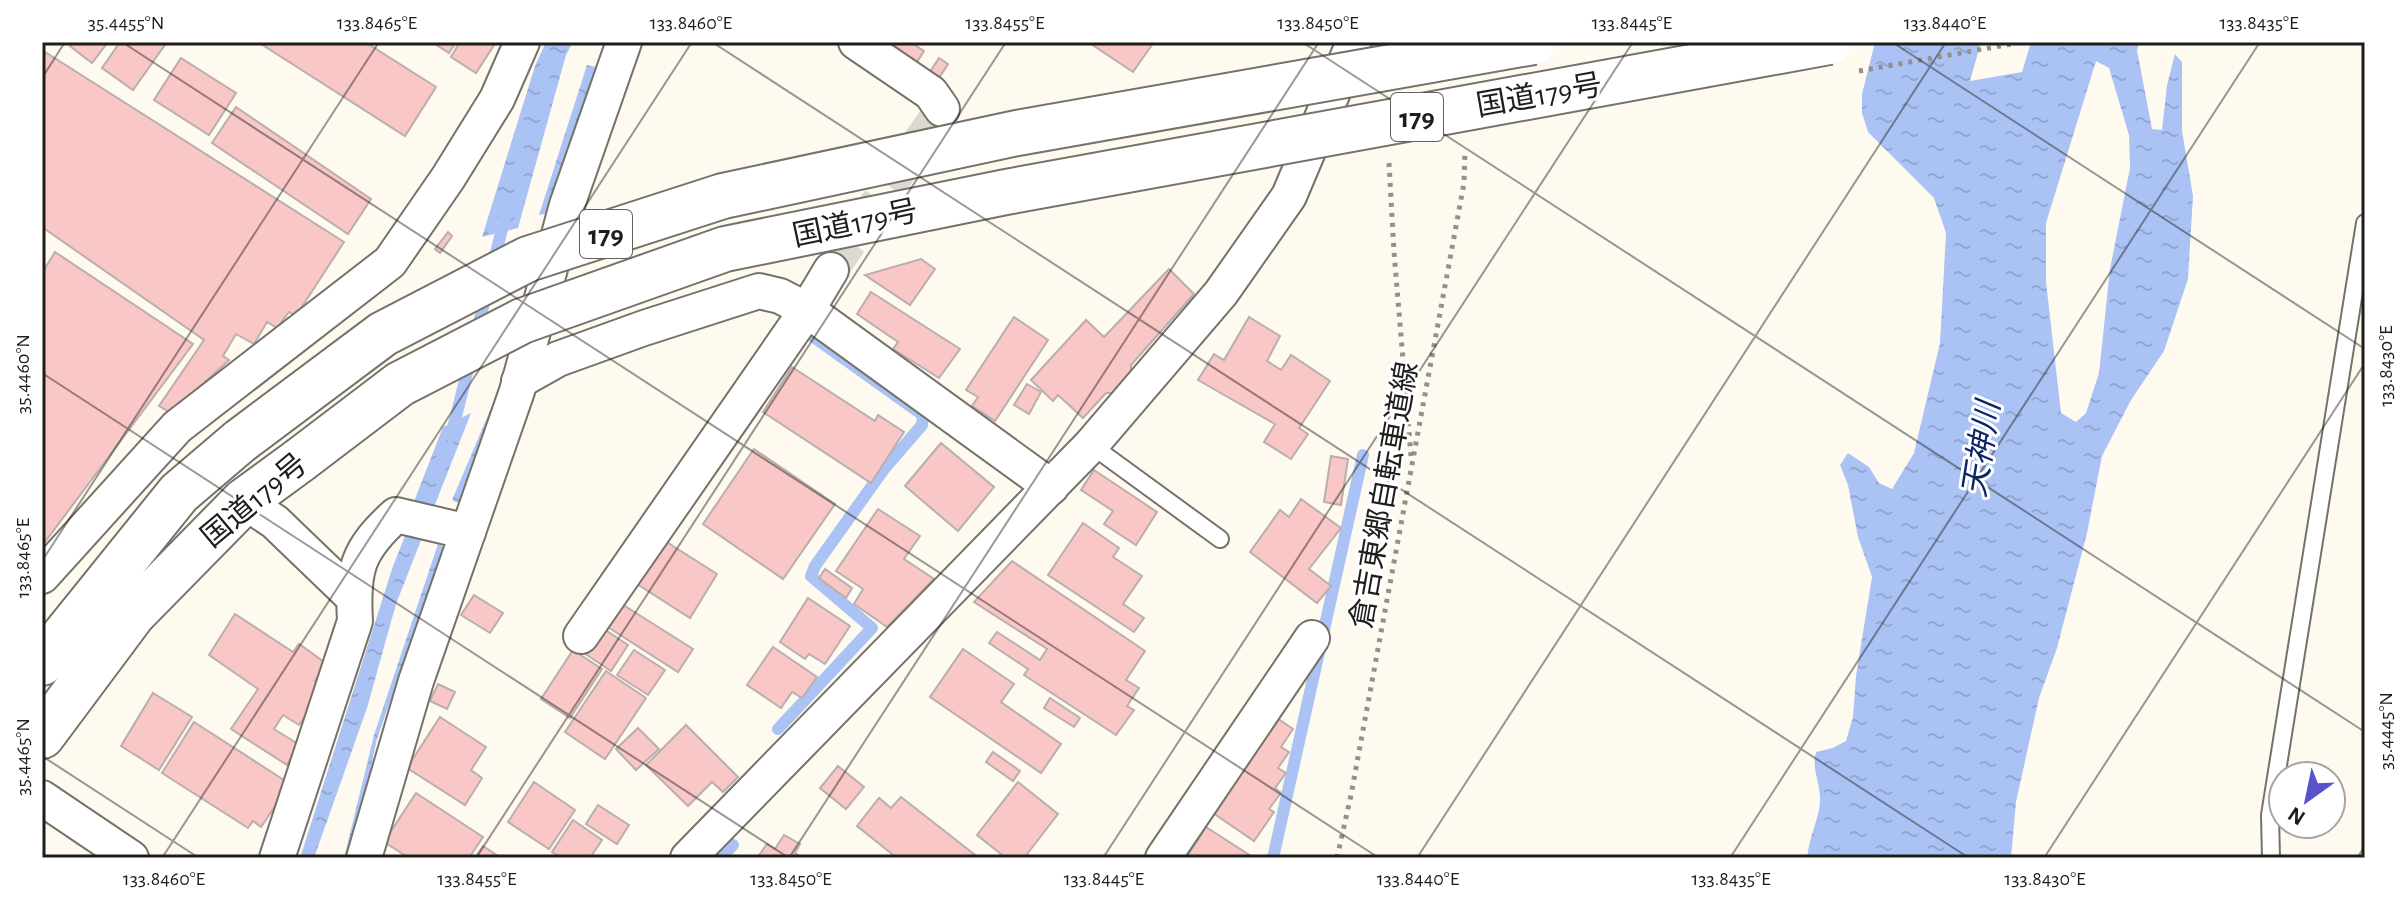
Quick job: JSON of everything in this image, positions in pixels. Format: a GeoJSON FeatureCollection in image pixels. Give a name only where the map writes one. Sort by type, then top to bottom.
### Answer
{"type":"FeatureCollection","features":[{"type":"Feature","properties":{"kind":"highway","name":"国道179号"},"geometry":{"type":"LineString","coordinates":[[42,663],[179,493],[240,441],[383,334],[528,259],[723,196],[1017,133],[1533,42]]}},
{"type":"Feature","properties":{"kind":"highway","name":"国道179号"},"geometry":{"type":"LineString","coordinates":[[42,736],[62,705],[133,614],[244,501],[400,384],[522,321],[725,249],[1022,189],[1829,42]]}},
{"type":"Feature","properties":{"kind":"street"},"geometry":{"type":"LineString","coordinates":[[42,576],[177,427],[390,262],[497,99],[522,42]]}},
{"type":"Feature","properties":{"kind":"street"},"geometry":{"type":"LineString","coordinates":[[364,858],[416,681],[519,381],[567,205],[624,42]]}},
{"type":"Feature","properties":{"kind":"street"},"geometry":{"type":"LineString","coordinates":[[856,42],[931,93],[942,109]]}},
{"type":"Feature","properties":{"kind":"street"},"geometry":{"type":"LineString","coordinates":[[688,858],[1091,445],[1221,293],[1289,196],[1354,42]]}},
{"type":"Feature","properties":{"kind":"street"},"geometry":{"type":"LineString","coordinates":[[581,636],[807,310],[831,270]]}},
{"type":"Feature","properties":{"kind":"street"},"geometry":{"type":"LineString","coordinates":[[519,381],[558,359],[759,291],[780,296],[807,310],[1051,487]]}},
{"type":"Feature","properties":{"kind":"street"},"geometry":{"type":"LineString","coordinates":[[244,501],[275,522],[353,597]]}},
{"type":"Feature","properties":{"kind":"street"},"geometry":{"type":"LineString","coordinates":[[277,858],[355,621],[353,597],[358,561],[376,534],[396,515],[468,532]]}},
{"type":"Feature","properties":{"kind":"street"},"geometry":{"type":"LineString","coordinates":[[1163,858],[1312,638]]}},
{"type":"Feature","properties":{"kind":"street"},"geometry":{"type":"LineString","coordinates":[[42,798],[131,858]]}},
{"type":"Feature","properties":{"kind":"lane"},"geometry":{"type":"LineString","coordinates":[[2271,858],[2270,815],[2365,223]]}},
{"type":"Feature","properties":{"kind":"lane"},"geometry":{"type":"LineString","coordinates":[[1091,445],[1220,539]]}},
{"type":"Feature","properties":{"kind":"path","name":"倉吉東郷自転車道線"},"geometry":{"type":"LineString","coordinates":[[1337,858],[1464,183],[1466,139]]}},
{"type":"Feature","properties":{"kind":"path"},"geometry":{"type":"LineString","coordinates":[[1390,156],[1388,170],[1412,465]]}},
{"type":"Feature","properties":{"kind":"water"},"geometry":{"type":"Polygon","coordinates":[[[546,42],[573,42],[566,55],[518,228],[482,237],[535,66],[546,42]]]}},
{"type":"Feature","properties":{"kind":"water","name":"天神川"},"geometry":{"type":"Polygon","coordinates":[[[1875,42],[1981,42],[1970,81],[2022,72],[2031,42],[2140,42],[2137,50],[2152,129],[2162,130],[2167,85],[2175,54],[2182,62],[2182,131],[2193,196],[2188,279],[2164,351],[2131,400],[2102,456],[2087,533],[2057,648],[2039,698],[2016,802],[2011,858],[1807,858],[1820,802],[1816,752],[1846,741],[1853,717],[1856,676],[1872,577],[1858,537],[1848,485],[1840,465],[1848,453],[1869,467],[1879,483],[1892,489],[1914,453],[1940,343],[1946,233],[1934,198],[1868,132],[1862,113],[1862,94],[1875,42]],[[2096,61],[2046,223],[2046,282],[2061,413],[2076,422],[2086,413],[2099,373],[2110,269],[2130,168],[2129,135],[2109,68],[2096,61]]]}},
{"type":"Feature","properties":{"kind":"water"},"geometry":{"type":"Polygon","coordinates":[[[587,65],[596,67],[551,213],[539,215],[587,65]]]}},
{"type":"Feature","properties":{"kind":"water"},"geometry":{"type":"Polygon","coordinates":[[[506,391],[458,503],[452,500],[497,394],[506,391]]]}},
{"type":"Feature","properties":{"kind":"water"},"geometry":{"type":"Polygon","coordinates":[[[471,413],[396,604],[367,708],[314,858],[300,858],[393,566],[409,526],[413,504],[443,427],[471,413]]]}},
{"type":"Feature","properties":{"kind":"water"},"geometry":{"type":"Polygon","coordinates":[[[438,544],[444,547],[377,739],[352,854],[350,858],[344,858],[374,735],[438,544]]]}},
{"type":"Feature","properties":{"kind":"building"},"geometry":{"type":"Polygon","coordinates":[[[73,42],[108,42],[92,63],[70,46],[73,42]]]}},
{"type":"Feature","properties":{"kind":"building"},"geometry":{"type":"Polygon","coordinates":[[[120,42],[167,42],[133,90],[102,68],[120,42]]]}},
{"type":"Feature","properties":{"kind":"building"},"geometry":{"type":"Polygon","coordinates":[[[258,42],[365,42],[436,87],[405,136],[258,42]]]}},
{"type":"Feature","properties":{"kind":"building"},"geometry":{"type":"Polygon","coordinates":[[[432,42],[456,42],[449,53],[432,42]]]}},
{"type":"Feature","properties":{"kind":"building"},"geometry":{"type":"Polygon","coordinates":[[[460,42],[496,42],[476,73],[451,57],[460,42]]]}},
{"type":"Feature","properties":{"kind":"building"},"geometry":{"type":"Polygon","coordinates":[[[881,42],[910,42],[924,51],[915,65],[881,42]]]}},
{"type":"Feature","properties":{"kind":"building"},"geometry":{"type":"Polygon","coordinates":[[[1088,42],[1154,42],[1133,72],[1088,42]]]}},
{"type":"Feature","properties":{"kind":"building"},"geometry":{"type":"Polygon","coordinates":[[[42,50],[344,242],[296,316],[289,312],[277,328],[267,322],[254,344],[236,334],[223,356],[229,360],[171,413],[159,406],[204,340],[42,227],[42,50]]]}},
{"type":"Feature","properties":{"kind":"building"},"geometry":{"type":"Polygon","coordinates":[[[181,58],[236,93],[209,135],[154,100],[181,58]]]}},
{"type":"Feature","properties":{"kind":"building"},"geometry":{"type":"Polygon","coordinates":[[[939,58],[948,64],[937,81],[928,75],[939,58]]]}},
{"type":"Feature","properties":{"kind":"building"},"geometry":{"type":"Polygon","coordinates":[[[236,107],[371,199],[348,234],[212,143],[236,107]]]}},
{"type":"Feature","properties":{"kind":"building"},"geometry":{"type":"Polygon","coordinates":[[[448,232],[452,236],[440,253],[435,249],[448,232]]]}},
{"type":"Feature","properties":{"kind":"building"},"geometry":{"type":"Polygon","coordinates":[[[55,252],[193,344],[42,546],[42,273],[55,252]]]}},
{"type":"Feature","properties":{"kind":"building"},"geometry":{"type":"Polygon","coordinates":[[[921,259],[935,269],[910,305],[865,275],[921,259]]]}},
{"type":"Feature","properties":{"kind":"building"},"geometry":{"type":"Polygon","coordinates":[[[1169,269],[1194,294],[1131,365],[1131,377],[1116,393],[1106,393],[1083,418],[1058,395],[1053,401],[1031,380],[1086,320],[1104,337],[1169,269]]]}},
{"type":"Feature","properties":{"kind":"building"},"geometry":{"type":"Polygon","coordinates":[[[871,292],[960,349],[939,378],[893,349],[898,342],[857,314],[871,292]]]}},
{"type":"Feature","properties":{"kind":"building"},"geometry":{"type":"Polygon","coordinates":[[[1014,317],[1048,340],[995,421],[972,406],[978,397],[966,390],[1014,317]]]}},
{"type":"Feature","properties":{"kind":"building"},"geometry":{"type":"Polygon","coordinates":[[[1249,317],[1280,336],[1267,361],[1281,370],[1291,355],[1330,381],[1299,428],[1308,434],[1291,459],[1264,442],[1275,424],[1198,380],[1214,354],[1224,360],[1249,317]]]}},
{"type":"Feature","properties":{"kind":"building"},"geometry":{"type":"Polygon","coordinates":[[[792,367],[875,421],[878,415],[904,432],[871,483],[763,412],[792,367]]]}},
{"type":"Feature","properties":{"kind":"building"},"geometry":{"type":"Polygon","coordinates":[[[1027,384],[1041,392],[1029,414],[1014,405],[1027,384]]]}},
{"type":"Feature","properties":{"kind":"building"},"geometry":{"type":"Polygon","coordinates":[[[941,443],[994,487],[958,531],[905,486],[941,443]]]}},
{"type":"Feature","properties":{"kind":"building"},"geometry":{"type":"Polygon","coordinates":[[[754,449],[835,504],[783,579],[703,524],[754,449]]]}},
{"type":"Feature","properties":{"kind":"building"},"geometry":{"type":"Polygon","coordinates":[[[1331,456],[1348,459],[1341,505],[1324,502],[1331,456]]]}},
{"type":"Feature","properties":{"kind":"building"},"geometry":{"type":"Polygon","coordinates":[[[1094,470],[1157,512],[1136,545],[1104,524],[1113,511],[1081,490],[1094,470]]]}},
{"type":"Feature","properties":{"kind":"building"},"geometry":{"type":"Polygon","coordinates":[[[1301,499],[1341,528],[1309,569],[1331,586],[1317,603],[1250,552],[1280,510],[1289,517],[1301,499]]]}},
{"type":"Feature","properties":{"kind":"building"},"geometry":{"type":"Polygon","coordinates":[[[878,509],[920,536],[904,559],[934,579],[887,627],[854,604],[863,589],[836,571],[878,509]]]}},
{"type":"Feature","properties":{"kind":"building"},"geometry":{"type":"Polygon","coordinates":[[[1083,523],[1119,548],[1113,557],[1142,576],[1123,604],[1144,618],[1134,632],[1048,575],[1083,523]]]}},
{"type":"Feature","properties":{"kind":"building"},"geometry":{"type":"Polygon","coordinates":[[[662,539],[717,574],[690,618],[634,582],[662,539]]]}},
{"type":"Feature","properties":{"kind":"building"},"geometry":{"type":"Polygon","coordinates":[[[1012,561],[1145,651],[1126,680],[1139,688],[1127,706],[1134,710],[1116,735],[1024,675],[1028,669],[989,643],[997,632],[1040,660],[1047,649],[974,602],[1012,561]]]}},
{"type":"Feature","properties":{"kind":"building"},"geometry":{"type":"Polygon","coordinates":[[[825,569],[852,588],[846,598],[819,578],[825,569]]]}},
{"type":"Feature","properties":{"kind":"building"},"geometry":{"type":"Polygon","coordinates":[[[474,595],[503,613],[490,633],[461,615],[474,595]]]}},
{"type":"Feature","properties":{"kind":"building"},"geometry":{"type":"Polygon","coordinates":[[[808,598],[850,626],[825,664],[809,654],[805,659],[780,642],[808,598]]]}},
{"type":"Feature","properties":{"kind":"building"},"geometry":{"type":"Polygon","coordinates":[[[617,601],[693,649],[678,672],[603,624],[617,601]]]}},
{"type":"Feature","properties":{"kind":"building"},"geometry":{"type":"Polygon","coordinates":[[[235,614],[293,652],[299,644],[327,664],[315,681],[325,688],[299,725],[283,715],[274,729],[298,744],[287,765],[231,729],[258,689],[209,655],[235,614]]]}},
{"type":"Feature","properties":{"kind":"building"},"geometry":{"type":"Polygon","coordinates":[[[601,627],[628,645],[611,671],[584,653],[601,627]]]}},
{"type":"Feature","properties":{"kind":"building"},"geometry":{"type":"Polygon","coordinates":[[[773,647],[817,677],[802,698],[792,692],[781,708],[747,685],[773,647]]]}},
{"type":"Feature","properties":{"kind":"building"},"geometry":{"type":"Polygon","coordinates":[[[963,649],[1014,684],[1001,702],[1061,744],[1041,773],[930,697],[963,649]]]}},
{"type":"Feature","properties":{"kind":"building"},"geometry":{"type":"Polygon","coordinates":[[[573,650],[602,669],[570,718],[541,699],[573,650]]]}},
{"type":"Feature","properties":{"kind":"building"},"geometry":{"type":"Polygon","coordinates":[[[634,650],[665,670],[648,695],[617,675],[634,650]]]}},
{"type":"Feature","properties":{"kind":"building"},"geometry":{"type":"Polygon","coordinates":[[[606,671],[646,698],[605,759],[565,732],[606,671]]]}},
{"type":"Feature","properties":{"kind":"building"},"geometry":{"type":"Polygon","coordinates":[[[438,684],[455,692],[447,709],[430,701],[438,684]]]}},
{"type":"Feature","properties":{"kind":"building"},"geometry":{"type":"Polygon","coordinates":[[[153,693],[192,717],[159,770],[121,746],[153,693]]]}},
{"type":"Feature","properties":{"kind":"building"},"geometry":{"type":"Polygon","coordinates":[[[1050,698],[1080,718],[1074,727],[1044,708],[1050,698]]]}},
{"type":"Feature","properties":{"kind":"building"},"geometry":{"type":"Polygon","coordinates":[[[440,717],[486,747],[471,770],[482,778],[465,805],[407,768],[440,717]]]}},
{"type":"Feature","properties":{"kind":"building"},"geometry":{"type":"Polygon","coordinates":[[[1277,718],[1293,729],[1281,747],[1289,752],[1278,768],[1286,773],[1275,788],[1281,793],[1269,809],[1274,812],[1254,841],[1213,813],[1277,718]]]}},
{"type":"Feature","properties":{"kind":"building"},"geometry":{"type":"Polygon","coordinates":[[[194,722],[290,784],[261,827],[253,821],[248,828],[162,773],[194,722]]]}},
{"type":"Feature","properties":{"kind":"building"},"geometry":{"type":"Polygon","coordinates":[[[686,725],[738,777],[723,792],[712,782],[688,806],[646,765],[686,725]]]}},
{"type":"Feature","properties":{"kind":"building"},"geometry":{"type":"Polygon","coordinates":[[[638,728],[659,749],[636,770],[616,749],[638,728]]]}},
{"type":"Feature","properties":{"kind":"building"},"geometry":{"type":"Polygon","coordinates":[[[993,752],[1020,771],[1013,781],[986,762],[993,752]]]}},
{"type":"Feature","properties":{"kind":"building"},"geometry":{"type":"Polygon","coordinates":[[[838,766],[864,787],[846,809],[820,788],[838,766]]]}},
{"type":"Feature","properties":{"kind":"building"},"geometry":{"type":"Polygon","coordinates":[[[534,782],[575,810],[549,849],[508,822],[534,782]]]}},
{"type":"Feature","properties":{"kind":"building"},"geometry":{"type":"Polygon","coordinates":[[[1018,782],[1058,814],[1024,858],[1006,858],[977,835],[1018,782]]]}},
{"type":"Feature","properties":{"kind":"building"},"geometry":{"type":"Polygon","coordinates":[[[416,793],[483,837],[469,858],[404,858],[406,856],[384,842],[416,793]]]}},
{"type":"Feature","properties":{"kind":"building"},"geometry":{"type":"Polygon","coordinates":[[[901,797],[979,858],[897,858],[857,826],[879,798],[891,808],[901,797]]]}},
{"type":"Feature","properties":{"kind":"building"},"geometry":{"type":"Polygon","coordinates":[[[598,805],[629,825],[617,844],[586,824],[598,805]]]}},
{"type":"Feature","properties":{"kind":"building"},"geometry":{"type":"Polygon","coordinates":[[[573,820],[602,840],[590,858],[561,858],[552,852],[573,820]]]}},
{"type":"Feature","properties":{"kind":"building"},"geometry":{"type":"Polygon","coordinates":[[[1206,827],[1254,858],[1186,858],[1206,827]]]}},
{"type":"Feature","properties":{"kind":"building"},"geometry":{"type":"Polygon","coordinates":[[[784,835],[800,844],[795,853],[803,858],[757,858],[767,844],[775,849],[784,835]]]}},
{"type":"Feature","properties":{"kind":"building"},"geometry":{"type":"Polygon","coordinates":[[[483,846],[501,858],[475,858],[483,846]]]}},
{"type":"Feature","properties":{"kind":"waterway"},"geometry":{"type":"LineString","coordinates":[[493,265],[505,217]]}},
{"type":"Feature","properties":{"kind":"waterway"},"geometry":{"type":"LineString","coordinates":[[477,331],[487,291]]}},
{"type":"Feature","properties":{"kind":"waterway"},"geometry":{"type":"LineString","coordinates":[[778,729],[872,628],[811,576],[884,469],[922,425],[923,415],[811,335]]}},
{"type":"Feature","properties":{"kind":"waterway"},"geometry":{"type":"LineString","coordinates":[[451,436],[470,361]]}},
{"type":"Feature","properties":{"kind":"waterway"},"geometry":{"type":"LineString","coordinates":[[1273,858],[1363,455]]}},
{"type":"Feature","properties":{"kind":"waterway"},"geometry":{"type":"LineString","coordinates":[[720,858],[733,845]]}},
{"type":"Feature","properties":{"kind":"tunnel"},"geometry":{"type":"LineString","coordinates":[[831,270],[942,109]]}}]}
